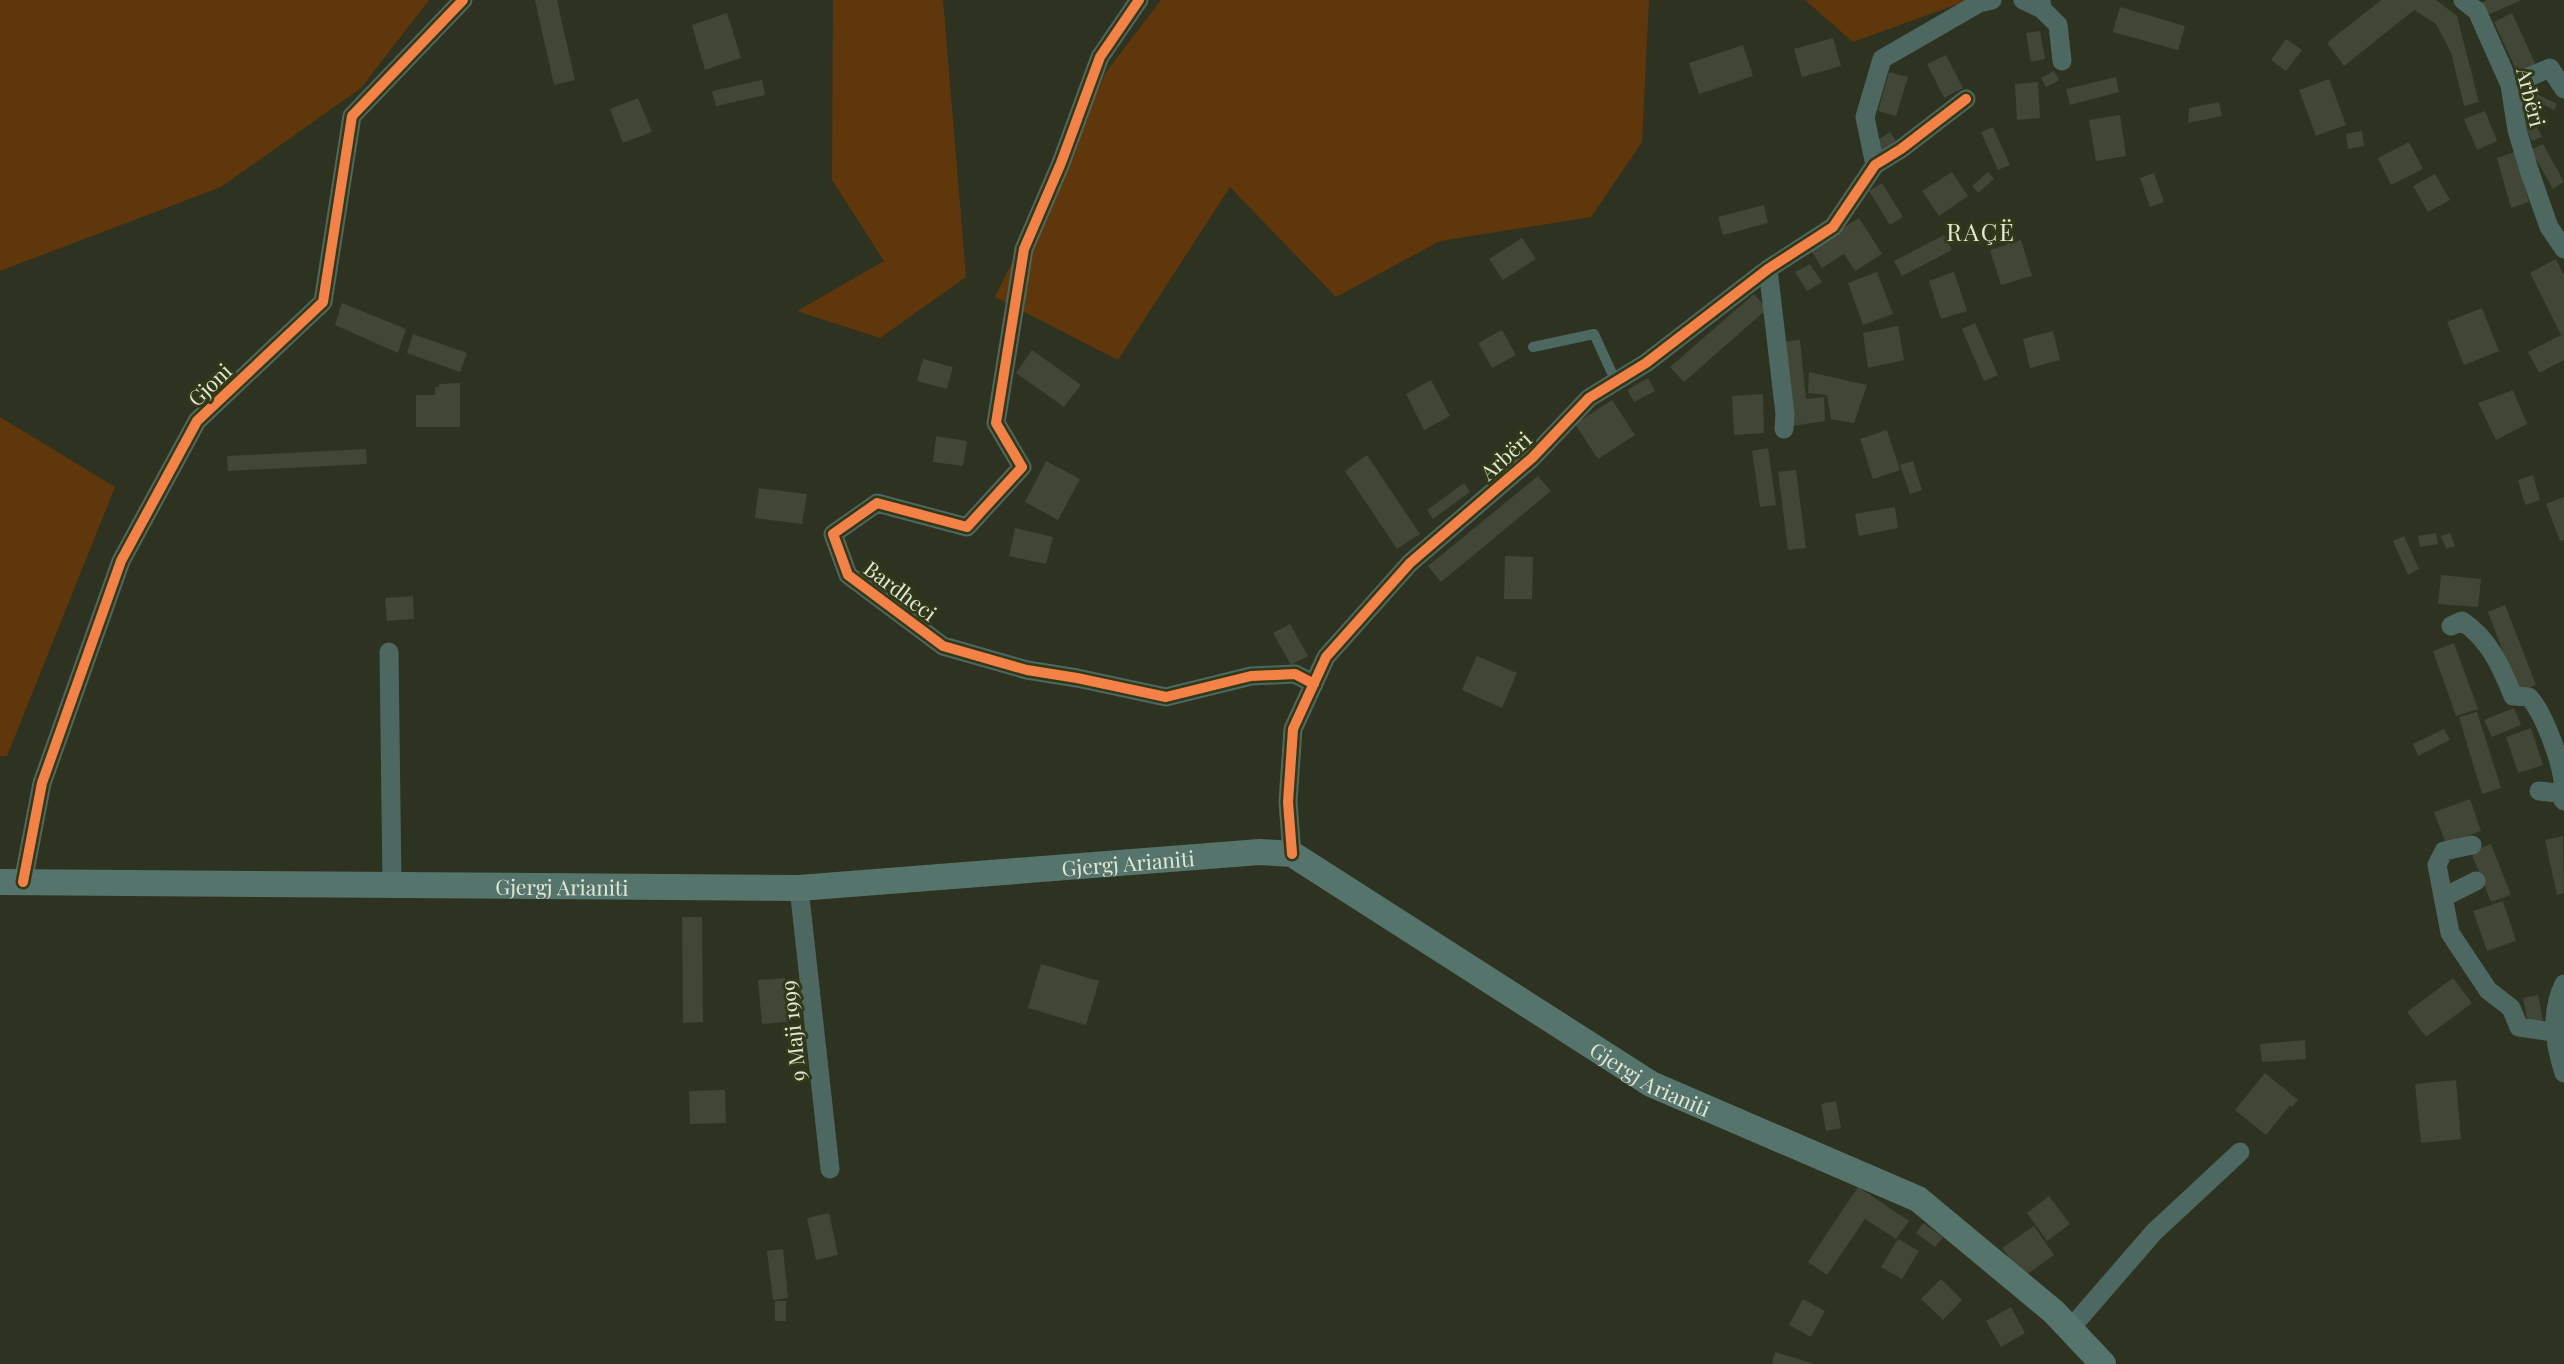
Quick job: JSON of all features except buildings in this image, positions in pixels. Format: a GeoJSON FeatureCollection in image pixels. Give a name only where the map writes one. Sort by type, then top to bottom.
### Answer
{"type":"FeatureCollection","features":[{"type":"Feature","properties":{"kind":"main road","name":"Gjergj Arianiti"},"geometry":{"type":"LineString","coordinates":[[12,882],[799,888],[1260,852],[1292,854],[1651,1084],[1918,1199],[2054,1312],[2103,1364]]}},
{"type":"Feature","properties":{"kind":"street","name":"Gjoni"},"geometry":{"type":"LineString","coordinates":[[12,882],[42,783],[121,561],[197,421],[323,302],[352,116],[463,0]]}},
{"type":"Feature","properties":{"kind":"street","name":"Bardheci"},"geometry":{"type":"LineString","coordinates":[[1139,0],[1100,57],[1061,163],[1024,250],[996,423],[1022,467],[967,527],[877,503],[833,534],[848,575],[943,646],[1027,670],[1166,697],[1251,676],[1295,674],[1314,684]]}},
{"type":"Feature","properties":{"kind":"street"},"geometry":{"type":"LineString","coordinates":[[1966,99],[1901,149],[1875,165],[1865,117],[1882,59],[1979,3],[1992,0]]}},
{"type":"Feature","properties":{"kind":"street"},"geometry":{"type":"LineString","coordinates":[[2023,0],[2041,4],[2058,24],[2062,61]]}},
{"type":"Feature","properties":{"kind":"street","name":"Arbëri"},"geometry":{"type":"LineString","coordinates":[[2463,0],[2477,12],[2510,85],[2517,130],[2530,173],[2549,228],[2564,249]]}},
{"type":"Feature","properties":{"kind":"street"},"geometry":{"type":"LineString","coordinates":[[2510,85],[2550,68],[2564,89]]}},
{"type":"Feature","properties":{"kind":"street","name":"Arbëri"},"geometry":{"type":"LineString","coordinates":[[1292,854],[1288,802],[1293,729],[1326,657],[1410,563],[1532,458],[1589,398],[1646,363],[1768,269],[1833,227],[1875,165]]}},
{"type":"Feature","properties":{"kind":"street"},"geometry":{"type":"LineString","coordinates":[[1768,269],[1785,414],[1784,429]]}},
{"type":"Feature","properties":{"kind":"street"},"geometry":{"type":"LineString","coordinates":[[2451,626],[2462,621],[2479,632],[2486,646],[2497,657],[2513,696],[2529,696],[2537,706],[2546,722],[2564,789]]}},
{"type":"Feature","properties":{"kind":"street"},"geometry":{"type":"LineString","coordinates":[[389,652],[392,885]]}},
{"type":"Feature","properties":{"kind":"street"},"geometry":{"type":"LineString","coordinates":[[2539,790],[2558,793],[2564,802]]}},
{"type":"Feature","properties":{"kind":"street"},"geometry":{"type":"LineString","coordinates":[[2472,845],[2444,851],[2437,866],[2450,933],[2488,990],[2511,1009],[2519,1027],[2553,1032]]}},
{"type":"Feature","properties":{"kind":"street"},"geometry":{"type":"LineString","coordinates":[[2444,897],[2476,881]]}},
{"type":"Feature","properties":{"kind":"street","name":"9 Maji 1999"},"geometry":{"type":"LineString","coordinates":[[799,888],[830,1169]]}},
{"type":"Feature","properties":{"kind":"street"},"geometry":{"type":"LineString","coordinates":[[2564,984],[2556,1000],[2553,1032],[2564,1073]]}},
{"type":"Feature","properties":{"kind":"street"},"geometry":{"type":"LineString","coordinates":[[2070,1329],[2154,1232],[2239,1152]]}},
{"type":"Feature","properties":{"kind":"lane"},"geometry":{"type":"LineString","coordinates":[[1533,347],[1594,334],[1616,382]]}},
{"type":"Feature","properties":{"kind":"shaded area"},"geometry":{"type":"Polygon","coordinates":[[[0,0],[429,0],[361,88],[221,187],[0,271],[0,0]]]}},
{"type":"Feature","properties":{"kind":"shaded area"},"geometry":{"type":"Polygon","coordinates":[[[833,0],[943,0],[966,277],[880,338],[797,311],[884,261],[832,180],[833,0]]]}},
{"type":"Feature","properties":{"kind":"shaded area"},"geometry":{"type":"Polygon","coordinates":[[[1161,0],[1649,0],[1642,142],[1591,217],[1440,241],[1336,297],[1230,187],[1118,360],[995,297],[1106,72],[1161,0]]]}},
{"type":"Feature","properties":{"kind":"shaded area"},"geometry":{"type":"Polygon","coordinates":[[[1805,0],[1969,0],[1853,42],[1805,0]]]}},
{"type":"Feature","properties":{"kind":"shaded area"},"geometry":{"type":"Polygon","coordinates":[[[0,417],[115,487],[7,756],[0,756],[0,417]]]}},
{"type":"Feature","properties":{"kind":"cycle path"},"geometry":{"type":"LineString","coordinates":[[23,882],[42,783],[121,561],[197,421],[323,302],[352,116],[463,0]]}},
{"type":"Feature","properties":{"kind":"cycle path"},"geometry":{"type":"LineString","coordinates":[[1139,0],[1100,57],[1061,163],[1024,249],[996,423],[1022,467],[967,527],[877,503],[833,534],[848,575],[943,646],[1027,670],[1166,697],[1251,676],[1295,674],[1314,684]]}},
{"type":"Feature","properties":{"kind":"cycle path"},"geometry":{"type":"LineString","coordinates":[[1292,854],[1288,802],[1293,729],[1326,657],[1410,563],[1532,458],[1589,398],[1646,363],[1768,269],[1833,227],[1875,165],[1901,149],[1966,99]]}},
{"type":"Feature","properties":{"kind":"district","name":"RAÇË"},"geometry":{"type":"Point","coordinates":[1981,231]}}]}
